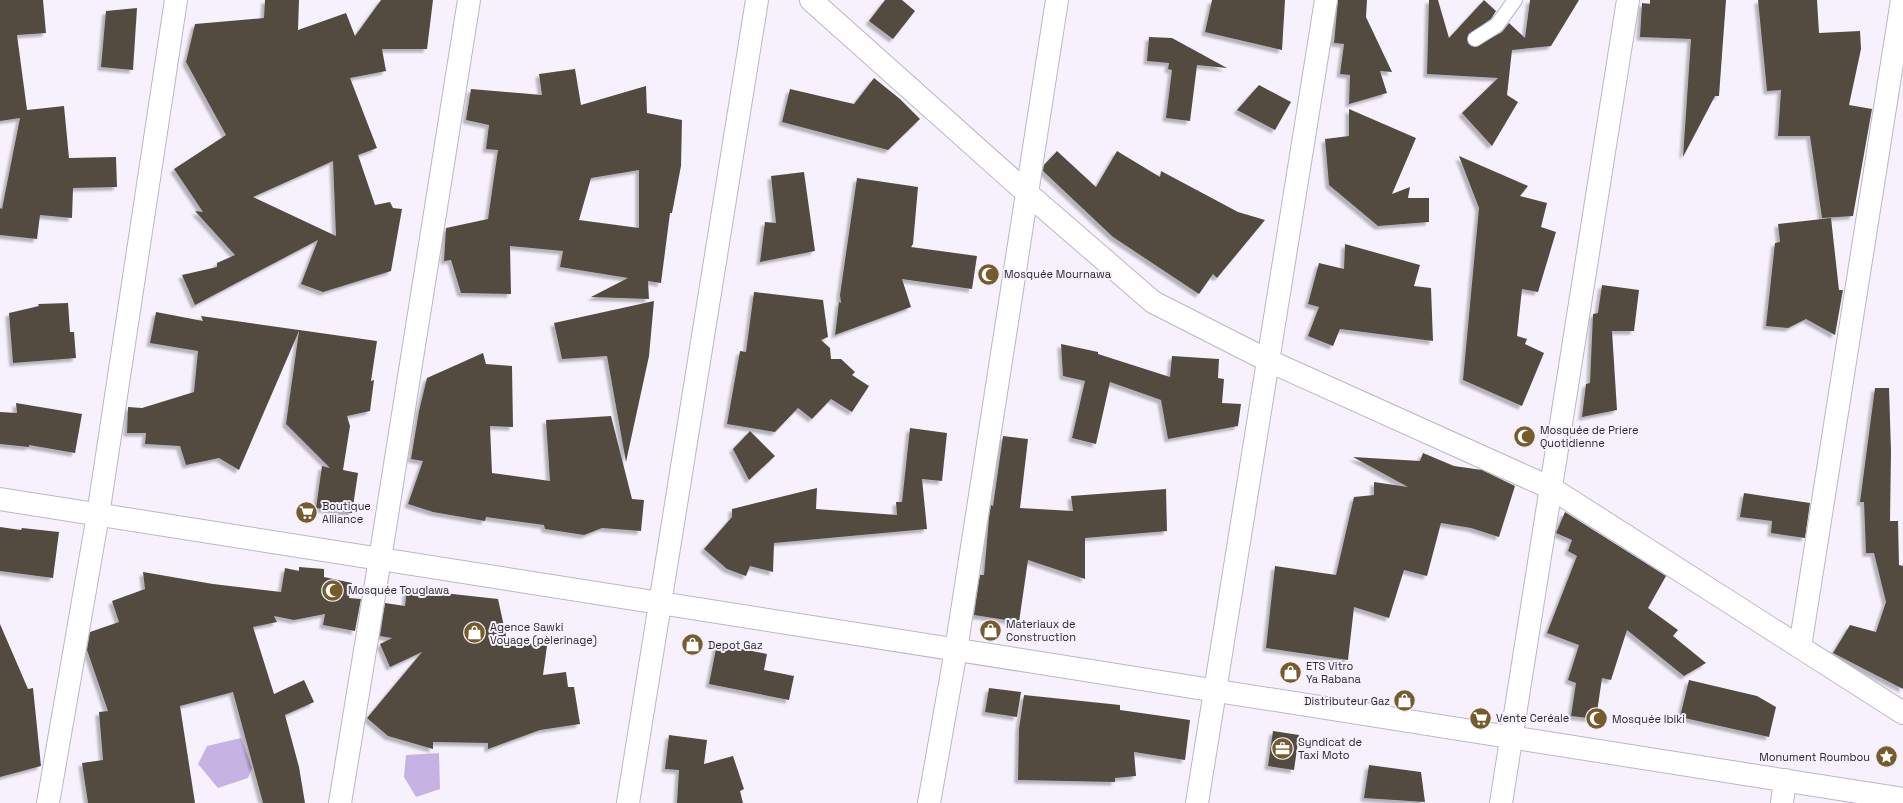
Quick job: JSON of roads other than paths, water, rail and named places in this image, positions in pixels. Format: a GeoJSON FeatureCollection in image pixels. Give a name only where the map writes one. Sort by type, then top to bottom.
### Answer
{"type":"FeatureCollection","features":[{"type":"Feature","properties":{"kind":"street"},"geometry":{"type":"LineString","coordinates":[[48,803],[98,515],[176,0]]}},
{"type":"Feature","properties":{"kind":"street"},"geometry":{"type":"LineString","coordinates":[[340,803],[469,0]]}},
{"type":"Feature","properties":{"kind":"street"},"geometry":{"type":"LineString","coordinates":[[628,803],[757,0]]}},
{"type":"Feature","properties":{"kind":"street"},"geometry":{"type":"LineString","coordinates":[[811,0],[1027,193],[1153,302],[1269,361],[1551,488],[1903,713]]}},
{"type":"Feature","properties":{"kind":"street"},"geometry":{"type":"LineString","coordinates":[[929,803],[956,650],[1057,0]]}},
{"type":"Feature","properties":{"kind":"street"},"geometry":{"type":"LineString","coordinates":[[1198,803],[1326,0]]}},
{"type":"Feature","properties":{"kind":"street"},"geometry":{"type":"LineString","coordinates":[[1501,803],[1628,0]]}},
{"type":"Feature","properties":{"kind":"street"},"geometry":{"type":"LineString","coordinates":[[1800,647],[1902,0]]}},
{"type":"Feature","properties":{"kind":"street"},"geometry":{"type":"LineString","coordinates":[[0,499],[1903,799]]}},
{"type":"Feature","properties":{"kind":"street"},"geometry":{"type":"LineString","coordinates":[[1782,803],[1785,780]]}},
{"type":"Feature","properties":{"kind":"lane"},"geometry":{"type":"LineString","coordinates":[[1475,39],[1497,25],[1515,0]]}},
{"type":"Feature","properties":{"kind":"place","name":"Mosquée Mournawa"},"geometry":{"type":"Point","coordinates":[988,274]}},
{"type":"Feature","properties":{"kind":"place","name":"Mosquée de Priere Quotidienne"},"geometry":{"type":"Point","coordinates":[1524,436]}},
{"type":"Feature","properties":{"kind":"place","name":"Boutique Alliance"},"geometry":{"type":"Point","coordinates":[306,512]}},
{"type":"Feature","properties":{"kind":"place","name":"Mosquée Touglawa"},"geometry":{"type":"Point","coordinates":[333,590]}},
{"type":"Feature","properties":{"kind":"place","name":"Materiaux de Construction"},"geometry":{"type":"Point","coordinates":[991,630]}},
{"type":"Feature","properties":{"kind":"place","name":"Agence Sawki Voyage (pèlerinage)"},"geometry":{"type":"Point","coordinates":[475,633]}},
{"type":"Feature","properties":{"kind":"place","name":"Depot Gaz"},"geometry":{"type":"Point","coordinates":[693,645]}},
{"type":"Feature","properties":{"kind":"place","name":"ETS Vitro Ya Rabana"},"geometry":{"type":"Point","coordinates":[1290,672]}},
{"type":"Feature","properties":{"kind":"place","name":"Distributeur Gaz"},"geometry":{"type":"Point","coordinates":[1405,701]}},
{"type":"Feature","properties":{"kind":"place","name":"Vente Ceréale"},"geometry":{"type":"Point","coordinates":[1481,718]}},
{"type":"Feature","properties":{"kind":"place","name":"Mosquée Ibiki"},"geometry":{"type":"Point","coordinates":[1596,719]}},
{"type":"Feature","properties":{"kind":"place","name":"Syndicat de Taxi Moto"},"geometry":{"type":"Point","coordinates":[1283,748]}},
{"type":"Feature","properties":{"kind":"place","name":"Monument Roumbou"},"geometry":{"type":"Point","coordinates":[1886,757]}}]}
